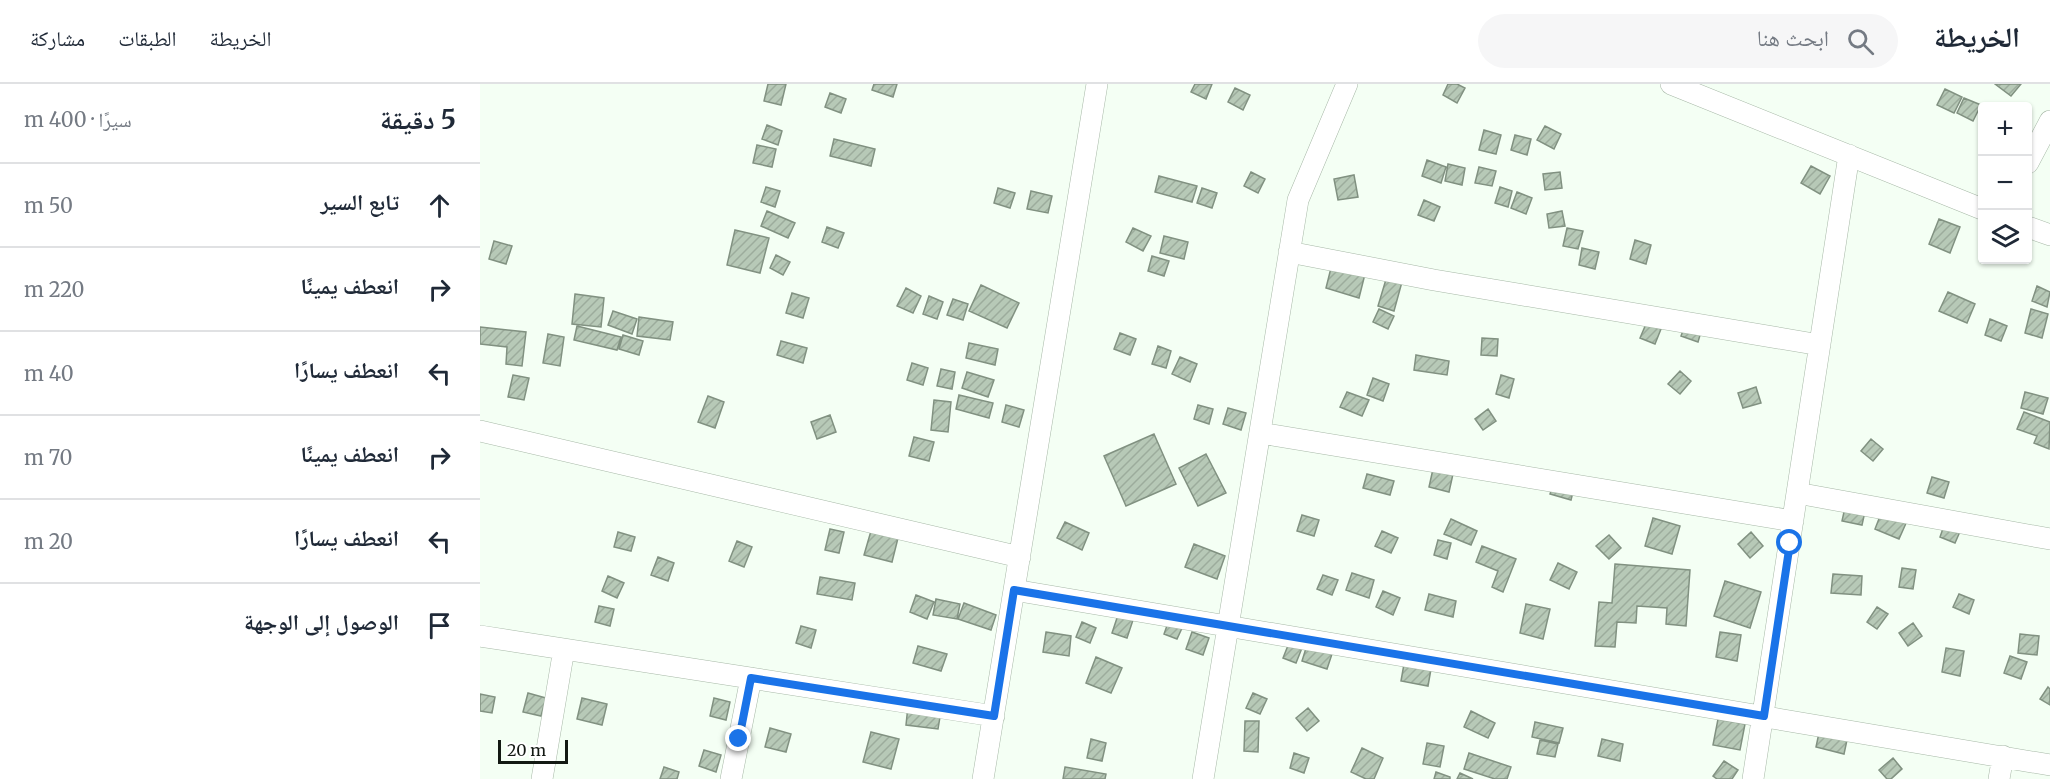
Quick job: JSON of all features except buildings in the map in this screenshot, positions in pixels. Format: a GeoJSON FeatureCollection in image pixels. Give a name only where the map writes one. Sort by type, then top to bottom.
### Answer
{"type":"FeatureCollection","features":[{"type":"Feature","properties":{"kind":"street"},"geometry":{"type":"LineString","coordinates":[[983,779],[1097,84]]}},
{"type":"Feature","properties":{"kind":"street"},"geometry":{"type":"LineString","coordinates":[[1203,779],[1298,200],[1347,84]]}},
{"type":"Feature","properties":{"kind":"street"},"geometry":{"type":"LineString","coordinates":[[1671,84],[1978,207]]}},
{"type":"Feature","properties":{"kind":"street"},"geometry":{"type":"LineString","coordinates":[[2032,156],[2050,121]]}},
{"type":"Feature","properties":{"kind":"street"},"geometry":{"type":"LineString","coordinates":[[1753,779],[1849,155]]}},
{"type":"Feature","properties":{"kind":"street"},"geometry":{"type":"LineString","coordinates":[[2032,228],[2050,236]]}},
{"type":"Feature","properties":{"kind":"street"},"geometry":{"type":"LineString","coordinates":[[1289,252],[1434,280],[1820,345]]}},
{"type":"Feature","properties":{"kind":"street"},"geometry":{"type":"LineString","coordinates":[[480,431],[1020,557]]}},
{"type":"Feature","properties":{"kind":"street"},"geometry":{"type":"LineString","coordinates":[[1260,433],[1793,521]]}},
{"type":"Feature","properties":{"kind":"street"},"geometry":{"type":"LineString","coordinates":[[1797,493],[2050,539]]}},
{"type":"Feature","properties":{"kind":"street"},"geometry":{"type":"LineString","coordinates":[[1014,590],[2050,765]]}},
{"type":"Feature","properties":{"kind":"street"},"geometry":{"type":"LineString","coordinates":[[480,636],[994,716]]}},
{"type":"Feature","properties":{"kind":"street"},"geometry":{"type":"LineString","coordinates":[[542,779],[564,649]]}},
{"type":"Feature","properties":{"kind":"street"},"geometry":{"type":"LineString","coordinates":[[731,779],[751,678]]}},
{"type":"Feature","properties":{"kind":"street"},"geometry":{"type":"LineString","coordinates":[[1999,779],[2003,756]]}},
{"type":"Feature","properties":{"kind":"route"},"geometry":{"type":"LineString","coordinates":[[739,739],[751,678],[994,716],[1014,590],[1764,716],[1790,543]]}}]}
